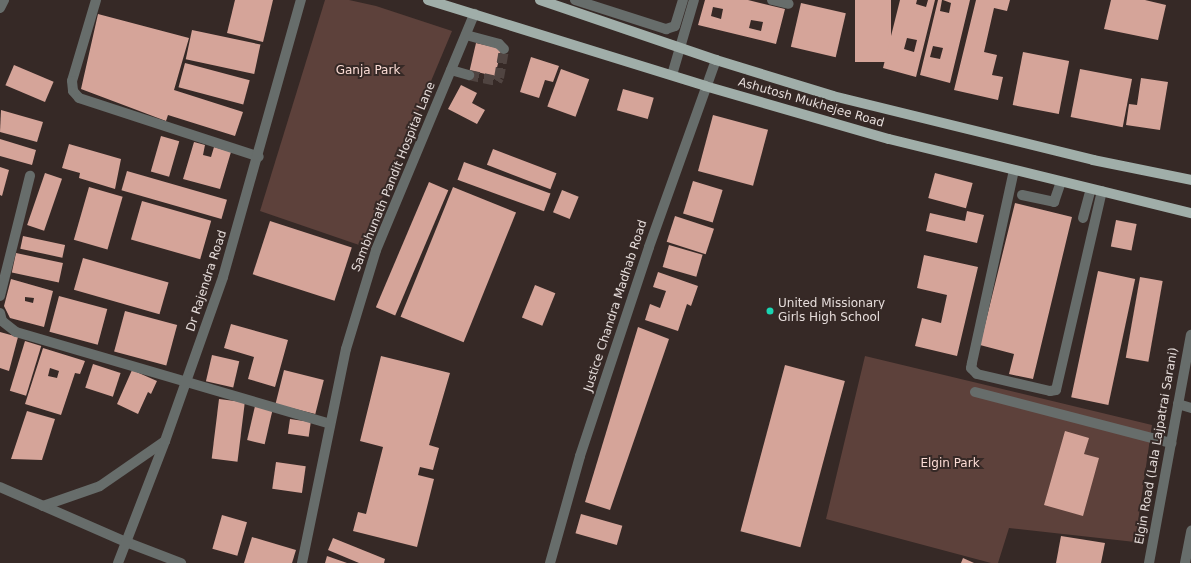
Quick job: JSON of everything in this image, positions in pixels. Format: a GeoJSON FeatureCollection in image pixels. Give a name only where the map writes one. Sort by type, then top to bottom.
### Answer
{"type":"FeatureCollection","features":[{"type":"Feature","properties":{"kind":"main road","name":"Ashutosh Mukhejee Road"},"geometry":{"type":"LineString","coordinates":[[428,0],[705,86],[889,139],[1191,213]]}},
{"type":"Feature","properties":{"kind":"main road","name":"Ashutosh Mukhejee Road"},"geometry":{"type":"LineString","coordinates":[[540,0],[716,60],[910,116],[1093,160],[1191,180]]}},
{"type":"Feature","properties":{"kind":"street"},"geometry":{"type":"LineString","coordinates":[[0,8],[4,0]]}},
{"type":"Feature","properties":{"kind":"street"},"geometry":{"type":"LineString","coordinates":[[96,0],[72,81],[73,91],[79,98],[259,157]]}},
{"type":"Feature","properties":{"kind":"street","name":"Dr Rajendra Road"},"geometry":{"type":"LineString","coordinates":[[118,563],[165,441],[223,277],[259,157],[300,0]]}},
{"type":"Feature","properties":{"kind":"street"},"geometry":{"type":"LineString","coordinates":[[575,0],[666,29],[675,26],[682,0]]}},
{"type":"Feature","properties":{"kind":"street"},"geometry":{"type":"LineString","coordinates":[[672,76],[694,0]]}},
{"type":"Feature","properties":{"kind":"street"},"geometry":{"type":"LineString","coordinates":[[772,0],[789,4]]}},
{"type":"Feature","properties":{"kind":"street","name":"Sambhunath Pandit Hospital Lane"},"geometry":{"type":"LineString","coordinates":[[302,563],[346,349],[376,250],[474,14]]}},
{"type":"Feature","properties":{"kind":"street"},"geometry":{"type":"LineString","coordinates":[[466,35],[498,44],[504,49]]}},
{"type":"Feature","properties":{"kind":"street","name":"Justice Chandra Madhab Road"},"geometry":{"type":"LineString","coordinates":[[550,563],[582,448],[705,86],[716,60]]}},
{"type":"Feature","properties":{"kind":"street"},"geometry":{"type":"LineString","coordinates":[[451,70],[468,74]]}},
{"type":"Feature","properties":{"kind":"street"},"geometry":{"type":"LineString","coordinates":[[1014,170],[972,363],[972,368],[977,374],[1050,391],[1056,390],[1102,191]]}},
{"type":"Feature","properties":{"kind":"street"},"geometry":{"type":"LineString","coordinates":[[0,296],[30,176]]}},
{"type":"Feature","properties":{"kind":"street"},"geometry":{"type":"LineString","coordinates":[[1022,195],[1054,202],[1061,182]]}},
{"type":"Feature","properties":{"kind":"street"},"geometry":{"type":"LineString","coordinates":[[1084,218],[1091,189]]}},
{"type":"Feature","properties":{"kind":"street"},"geometry":{"type":"LineString","coordinates":[[1087,203],[1099,206]]}},
{"type":"Feature","properties":{"kind":"street"},"geometry":{"type":"LineString","coordinates":[[0,313],[2,321],[16,332],[330,424]]}},
{"type":"Feature","properties":{"kind":"street","name":"Elgin Road (Lala Lajpatrai Sarani)"},"geometry":{"type":"LineString","coordinates":[[1149,563],[1191,335]]}},
{"type":"Feature","properties":{"kind":"street"},"geometry":{"type":"LineString","coordinates":[[975,392],[1171,443]]}},
{"type":"Feature","properties":{"kind":"street"},"geometry":{"type":"LineString","coordinates":[[1178,404],[1191,408]]}},
{"type":"Feature","properties":{"kind":"street"},"geometry":{"type":"LineString","coordinates":[[43,506],[100,486],[165,441]]}},
{"type":"Feature","properties":{"kind":"street"},"geometry":{"type":"LineString","coordinates":[[0,486],[126,542],[181,563]]}},
{"type":"Feature","properties":{"kind":"street"},"geometry":{"type":"LineString","coordinates":[[1185,563],[1191,532]]}},
{"type":"Feature","properties":{"kind":"green space","name":"Ganja Park"},"geometry":{"type":"Polygon","coordinates":[[[325,0],[349,0],[376,6],[452,31],[362,246],[260,211],[325,0]]]}},
{"type":"Feature","properties":{"kind":"green space","name":"Elgin Park"},"geometry":{"type":"Polygon","coordinates":[[[865,356],[1152,425],[1135,542],[1009,528],[998,563],[991,563],[826,519],[865,356]]]}},
{"type":"Feature","properties":{"kind":"building"},"geometry":{"type":"Polygon","coordinates":[[[235,0],[273,0],[263,42],[227,33],[235,0]]]}},
{"type":"Feature","properties":{"kind":"building"},"geometry":{"type":"Polygon","coordinates":[[[705,0],[748,0],[785,9],[776,44],[698,25],[705,0]],[[713,7],[711,16],[721,19],[723,9],[713,7]],[[751,20],[749,28],[761,31],[763,22],[751,20]]]}},
{"type":"Feature","properties":{"kind":"building"},"geometry":{"type":"Polygon","coordinates":[[[855,0],[891,0],[891,62],[855,62],[855,0]]]}},
{"type":"Feature","properties":{"kind":"building"},"geometry":{"type":"Polygon","coordinates":[[[900,0],[917,0],[916,4],[926,7],[928,0],[935,0],[916,77],[883,68],[900,0]],[[907,38],[904,49],[914,52],[917,40],[907,38]]]}},
{"type":"Feature","properties":{"kind":"building"},"geometry":{"type":"Polygon","coordinates":[[[938,0],[942,0],[940,11],[949,13],[951,3],[943,0],[970,0],[950,83],[920,75],[938,0]],[[933,46],[930,57],[940,59],[943,48],[933,46]]]}},
{"type":"Feature","properties":{"kind":"building"},"geometry":{"type":"Polygon","coordinates":[[[976,0],[1010,0],[1007,11],[994,8],[984,52],[997,55],[992,75],[1003,77],[998,100],[954,90],[976,0]]]}},
{"type":"Feature","properties":{"kind":"building"},"geometry":{"type":"Polygon","coordinates":[[[1111,0],[1145,0],[1166,5],[1158,40],[1104,29],[1111,0]]]}},
{"type":"Feature","properties":{"kind":"building"},"geometry":{"type":"Polygon","coordinates":[[[801,3],[846,13],[836,57],[791,47],[801,3]]]}},
{"type":"Feature","properties":{"kind":"building"},"geometry":{"type":"Polygon","coordinates":[[[98,14],[189,38],[174,90],[243,112],[235,136],[168,115],[166,121],[81,89],[98,14]]]}},
{"type":"Feature","properties":{"kind":"building"},"geometry":{"type":"Polygon","coordinates":[[[192,30],[260,45],[254,74],[186,59],[192,30]]]}},
{"type":"Feature","properties":{"kind":"building"},"geometry":{"type":"Polygon","coordinates":[[[476,43],[501,49],[495,76],[470,70],[476,43]]]}},
{"type":"Feature","properties":{"kind":"building"},"geometry":{"type":"Polygon","coordinates":[[[1023,52],[1069,61],[1059,114],[1013,105],[1023,52]]]}},
{"type":"Feature","properties":{"kind":"building"},"geometry":{"type":"Polygon","coordinates":[[[531,57],[559,66],[553,82],[545,80],[539,98],[520,92],[531,57]]]}},
{"type":"Feature","properties":{"kind":"building"},"geometry":{"type":"Polygon","coordinates":[[[185,63],[250,80],[243,104],[179,87],[185,63]]]}},
{"type":"Feature","properties":{"kind":"building"},"geometry":{"type":"Polygon","coordinates":[[[14,65],[54,82],[45,102],[5,85],[14,65]]]}},
{"type":"Feature","properties":{"kind":"building"},"geometry":{"type":"Polygon","coordinates":[[[561,69],[589,79],[576,117],[547,107],[561,69]]]}},
{"type":"Feature","properties":{"kind":"building"},"geometry":{"type":"Polygon","coordinates":[[[1080,69],[1132,79],[1123,127],[1071,117],[1080,69]]]}},
{"type":"Feature","properties":{"kind":"building"},"geometry":{"type":"Polygon","coordinates":[[[1141,78],[1168,82],[1160,130],[1126,125],[1129,104],[1137,105],[1141,78]]]}},
{"type":"Feature","properties":{"kind":"building"},"geometry":{"type":"Polygon","coordinates":[[[461,85],[477,93],[472,103],[485,110],[477,124],[448,109],[461,85]]]}},
{"type":"Feature","properties":{"kind":"building"},"geometry":{"type":"Polygon","coordinates":[[[623,89],[654,98],[648,119],[617,110],[623,89]]]}},
{"type":"Feature","properties":{"kind":"building"},"geometry":{"type":"Polygon","coordinates":[[[1,110],[43,122],[37,142],[0,132],[1,110]]]}},
{"type":"Feature","properties":{"kind":"building"},"geometry":{"type":"Polygon","coordinates":[[[713,115],[768,130],[753,186],[698,171],[713,115]]]}},
{"type":"Feature","properties":{"kind":"building"},"geometry":{"type":"Polygon","coordinates":[[[161,136],[179,141],[169,177],[151,172],[161,136]]]}},
{"type":"Feature","properties":{"kind":"building"},"geometry":{"type":"Polygon","coordinates":[[[0,139],[36,150],[32,165],[0,156],[0,139]]]}},
{"type":"Feature","properties":{"kind":"building"},"geometry":{"type":"Polygon","coordinates":[[[194,142],[205,145],[203,155],[211,157],[214,147],[231,152],[220,189],[183,179],[194,142]]]}},
{"type":"Feature","properties":{"kind":"building"},"geometry":{"type":"Polygon","coordinates":[[[69,144],[121,159],[115,189],[79,178],[80,173],[62,168],[69,144]]]}},
{"type":"Feature","properties":{"kind":"building"},"geometry":{"type":"Polygon","coordinates":[[[493,149],[556,173],[550,189],[487,165],[493,149]]]}},
{"type":"Feature","properties":{"kind":"building"},"geometry":{"type":"Polygon","coordinates":[[[464,162],[550,193],[544,211],[458,180],[464,162]]]}},
{"type":"Feature","properties":{"kind":"building"},"geometry":{"type":"Polygon","coordinates":[[[0,167],[9,170],[2,196],[0,195],[0,167]]]}},
{"type":"Feature","properties":{"kind":"building"},"geometry":{"type":"Polygon","coordinates":[[[127,171],[227,200],[221,219],[121,190],[127,171]]]}},
{"type":"Feature","properties":{"kind":"building"},"geometry":{"type":"Polygon","coordinates":[[[45,173],[62,179],[44,231],[27,225],[45,173]]]}},
{"type":"Feature","properties":{"kind":"building"},"geometry":{"type":"Polygon","coordinates":[[[935,173],[973,183],[966,208],[928,198],[935,173]]]}},
{"type":"Feature","properties":{"kind":"building"},"geometry":{"type":"Polygon","coordinates":[[[693,181],[723,190],[713,223],[683,214],[693,181]]]}},
{"type":"Feature","properties":{"kind":"building"},"geometry":{"type":"Polygon","coordinates":[[[429,182],[448,190],[395,315],[376,307],[429,182]]]}},
{"type":"Feature","properties":{"kind":"building"},"geometry":{"type":"Polygon","coordinates":[[[89,187],[123,197],[107,250],[74,240],[89,187]]]}},
{"type":"Feature","properties":{"kind":"building"},"geometry":{"type":"Polygon","coordinates":[[[453,187],[516,212],[464,342],[401,317],[453,187]]]}},
{"type":"Feature","properties":{"kind":"building"},"geometry":{"type":"Polygon","coordinates":[[[562,190],[579,197],[570,219],[553,212],[562,190]]]}},
{"type":"Feature","properties":{"kind":"building"},"geometry":{"type":"Polygon","coordinates":[[[142,201],[211,221],[200,259],[131,239],[142,201]]]}},
{"type":"Feature","properties":{"kind":"building"},"geometry":{"type":"Polygon","coordinates":[[[1015,203],[1072,217],[1033,379],[1009,374],[1014,354],[980,345],[1015,203]]]}},
{"type":"Feature","properties":{"kind":"building"},"geometry":{"type":"Polygon","coordinates":[[[967,211],[984,215],[977,243],[926,231],[930,213],[965,221],[967,211]]]}},
{"type":"Feature","properties":{"kind":"building"},"geometry":{"type":"Polygon","coordinates":[[[675,216],[714,229],[706,254],[667,242],[675,216]]]}},
{"type":"Feature","properties":{"kind":"building"},"geometry":{"type":"Polygon","coordinates":[[[1116,220],[1137,224],[1131,251],[1111,247],[1116,220]]]}},
{"type":"Feature","properties":{"kind":"building"},"geometry":{"type":"Polygon","coordinates":[[[270,221],[352,248],[334,301],[253,274],[270,221]]]}},
{"type":"Feature","properties":{"kind":"building"},"geometry":{"type":"Polygon","coordinates":[[[23,236],[65,245],[62,258],[20,249],[23,236]]]}},
{"type":"Feature","properties":{"kind":"building"},"geometry":{"type":"Polygon","coordinates":[[[669,245],[703,255],[696,277],[663,267],[669,245]]]}},
{"type":"Feature","properties":{"kind":"building"},"geometry":{"type":"Polygon","coordinates":[[[16,253],[63,263],[59,283],[12,273],[16,253]]]}},
{"type":"Feature","properties":{"kind":"building"},"geometry":{"type":"Polygon","coordinates":[[[924,255],[978,267],[957,356],[915,346],[922,318],[941,323],[947,295],[917,288],[924,255]]]}},
{"type":"Feature","properties":{"kind":"building"},"geometry":{"type":"Polygon","coordinates":[[[83,258],[169,283],[159,314],[74,290],[83,258]]]}},
{"type":"Feature","properties":{"kind":"building"},"geometry":{"type":"Polygon","coordinates":[[[1098,271],[1135,279],[1108,405],[1071,397],[1098,271]]]}},
{"type":"Feature","properties":{"kind":"building"},"geometry":{"type":"Polygon","coordinates":[[[658,272],[698,286],[691,306],[687,304],[678,331],[645,320],[650,304],[660,308],[666,291],[653,287],[658,272]]]}},
{"type":"Feature","properties":{"kind":"building"},"geometry":{"type":"Polygon","coordinates":[[[1140,277],[1163,281],[1148,362],[1126,358],[1140,277]]]}},
{"type":"Feature","properties":{"kind":"building"},"geometry":{"type":"Polygon","coordinates":[[[11,279],[53,291],[44,327],[10,318],[4,306],[11,279]],[[25,297],[25,301],[33,303],[34,298],[25,297]]]}},
{"type":"Feature","properties":{"kind":"building"},"geometry":{"type":"Polygon","coordinates":[[[535,285],[555,293],[542,326],[522,317],[535,285]]]}},
{"type":"Feature","properties":{"kind":"building"},"geometry":{"type":"Polygon","coordinates":[[[59,296],[107,309],[98,345],[49,332],[59,296]]]}},
{"type":"Feature","properties":{"kind":"building"},"geometry":{"type":"Polygon","coordinates":[[[125,311],[177,325],[166,366],[114,352],[125,311]]]}},
{"type":"Feature","properties":{"kind":"building"},"geometry":{"type":"Polygon","coordinates":[[[231,324],[288,340],[275,387],[248,379],[254,357],[224,348],[231,324]]]}},
{"type":"Feature","properties":{"kind":"building"},"geometry":{"type":"Polygon","coordinates":[[[638,327],[669,339],[610,510],[585,502],[638,327]]]}},
{"type":"Feature","properties":{"kind":"building"},"geometry":{"type":"Polygon","coordinates":[[[0,332],[18,337],[9,371],[0,368],[0,332]]]}},
{"type":"Feature","properties":{"kind":"building"},"geometry":{"type":"Polygon","coordinates":[[[25,341],[41,346],[26,396],[10,391],[25,341]]]}},
{"type":"Feature","properties":{"kind":"building"},"geometry":{"type":"Polygon","coordinates":[[[43,348],[85,361],[80,374],[75,373],[61,415],[25,404],[43,348]],[[50,368],[48,376],[57,378],[59,371],[50,368]]]}},
{"type":"Feature","properties":{"kind":"building"},"geometry":{"type":"Polygon","coordinates":[[[212,355],[239,361],[233,388],[206,381],[212,355]]]}},
{"type":"Feature","properties":{"kind":"building"},"geometry":{"type":"Polygon","coordinates":[[[381,356],[450,373],[429,445],[439,448],[433,470],[420,467],[418,475],[434,479],[417,547],[353,531],[358,512],[366,514],[383,447],[360,441],[381,356]]]}},
{"type":"Feature","properties":{"kind":"building"},"geometry":{"type":"Polygon","coordinates":[[[93,364],[121,373],[113,397],[85,388],[93,364]]]}},
{"type":"Feature","properties":{"kind":"building"},"geometry":{"type":"Polygon","coordinates":[[[785,365],[845,381],[800,547],[740,531],[785,365]]]}},
{"type":"Feature","properties":{"kind":"building"},"geometry":{"type":"Polygon","coordinates":[[[132,370],[157,381],[151,394],[148,392],[138,414],[117,404],[132,370]]]}},
{"type":"Feature","properties":{"kind":"building"},"geometry":{"type":"Polygon","coordinates":[[[284,370],[324,380],[315,414],[276,404],[284,370]]]}},
{"type":"Feature","properties":{"kind":"building"},"geometry":{"type":"Polygon","coordinates":[[[219,399],[245,402],[237,462],[212,459],[219,399]]]}},
{"type":"Feature","properties":{"kind":"building"},"geometry":{"type":"Polygon","coordinates":[[[255,406],[273,410],[265,444],[247,440],[255,406]]]}},
{"type":"Feature","properties":{"kind":"building"},"geometry":{"type":"Polygon","coordinates":[[[27,411],[55,419],[42,460],[11,459],[27,411]]]}},
{"type":"Feature","properties":{"kind":"building"},"geometry":{"type":"Polygon","coordinates":[[[290,419],[311,422],[309,437],[288,434],[290,419]]]}},
{"type":"Feature","properties":{"kind":"building"},"geometry":{"type":"Polygon","coordinates":[[[1065,431],[1089,438],[1084,454],[1099,458],[1083,516],[1044,505],[1065,431]]]}},
{"type":"Feature","properties":{"kind":"building"},"geometry":{"type":"Polygon","coordinates":[[[276,462],[306,466],[302,493],[272,489],[276,462]]]}},
{"type":"Feature","properties":{"kind":"building"},"geometry":{"type":"Polygon","coordinates":[[[581,514],[622,526],[617,545],[575,533],[581,514]]]}},
{"type":"Feature","properties":{"kind":"building"},"geometry":{"type":"Polygon","coordinates":[[[222,515],[247,522],[237,556],[212,549],[222,515]]]}},
{"type":"Feature","properties":{"kind":"building"},"geometry":{"type":"Polygon","coordinates":[[[1061,536],[1105,543],[1101,563],[1056,563],[1061,536]]]}},
{"type":"Feature","properties":{"kind":"building"},"geometry":{"type":"Polygon","coordinates":[[[252,537],[296,550],[292,563],[244,563],[252,537]]]}},
{"type":"Feature","properties":{"kind":"building"},"geometry":{"type":"Polygon","coordinates":[[[333,538],[385,559],[384,563],[359,563],[328,550],[333,538]]]}},
{"type":"Feature","properties":{"kind":"building"},"geometry":{"type":"Polygon","coordinates":[[[327,556],[347,563],[325,563],[327,556]]]}},
{"type":"Feature","properties":{"kind":"building"},"geometry":{"type":"Polygon","coordinates":[[[963,558],[974,563],[961,563],[963,558]]]}},
{"type":"Feature","properties":{"kind":"tunnel"},"geometry":{"type":"LineString","coordinates":[[469,75],[497,81],[499,78],[504,49]]}},
{"type":"Feature","properties":{"kind":"place","name":"United Missionary Girls High School"},"geometry":{"type":"Point","coordinates":[770,311]}}]}
